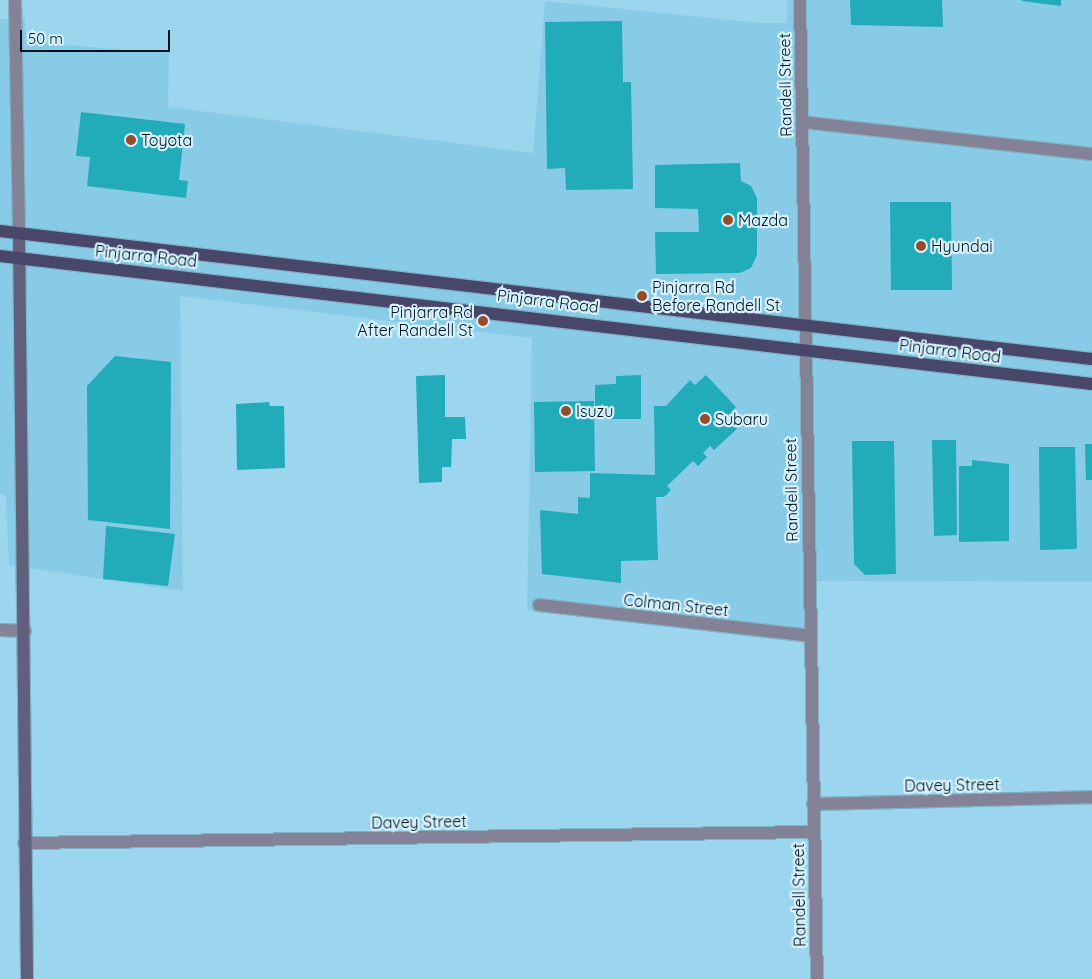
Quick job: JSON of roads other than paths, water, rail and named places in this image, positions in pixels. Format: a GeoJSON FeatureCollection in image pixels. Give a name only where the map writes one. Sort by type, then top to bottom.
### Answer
{"type":"FeatureCollection","features":[{"type":"Feature","properties":{"kind":"main road","name":"Pinjarra Road"},"geometry":{"type":"LineString","coordinates":[[0,231],[1092,359]]}},
{"type":"Feature","properties":{"kind":"main road"},"geometry":{"type":"LineString","coordinates":[[19,234],[25,631],[24,843],[27,979]]}},
{"type":"Feature","properties":{"kind":"main road","name":"Pinjarra Road"},"geometry":{"type":"LineString","coordinates":[[0,256],[1092,384]]}},
{"type":"Feature","properties":{"kind":"street"},"geometry":{"type":"LineString","coordinates":[[15,0],[19,234]]}},
{"type":"Feature","properties":{"kind":"street","name":"Randell Street"},"geometry":{"type":"LineString","coordinates":[[800,0],[804,325],[817,979]]}},
{"type":"Feature","properties":{"kind":"street"},"geometry":{"type":"LineString","coordinates":[[802,122],[1092,154]]}},
{"type":"Feature","properties":{"kind":"street","name":"Colman Street"},"geometry":{"type":"LineString","coordinates":[[539,606],[810,636]]}},
{"type":"Feature","properties":{"kind":"street"},"geometry":{"type":"LineString","coordinates":[[0,630],[25,631]]}},
{"type":"Feature","properties":{"kind":"street","name":"Davey Street"},"geometry":{"type":"LineString","coordinates":[[813,804],[1092,797]]}},
{"type":"Feature","properties":{"kind":"street","name":"Davey Street"},"geometry":{"type":"LineString","coordinates":[[24,843],[814,832]]}},
{"type":"Feature","properties":{"kind":"place","name":"Toyota"},"geometry":{"type":"Point","coordinates":[131,140]}},
{"type":"Feature","properties":{"kind":"place","name":"Mazda"},"geometry":{"type":"Point","coordinates":[728,220]}},
{"type":"Feature","properties":{"kind":"place","name":"Hyundai"},"geometry":{"type":"Point","coordinates":[921,246]}},
{"type":"Feature","properties":{"kind":"place","name":"Pinjarra Rd Before Randell St"},"geometry":{"type":"Point","coordinates":[642,296]}},
{"type":"Feature","properties":{"kind":"place","name":"Pinjarra Rd After Randell St"},"geometry":{"type":"Point","coordinates":[483,321]}},
{"type":"Feature","properties":{"kind":"place","name":"Isuzu"},"geometry":{"type":"Point","coordinates":[566,411]}},
{"type":"Feature","properties":{"kind":"place","name":"Subaru"},"geometry":{"type":"Point","coordinates":[705,419]}}]}
